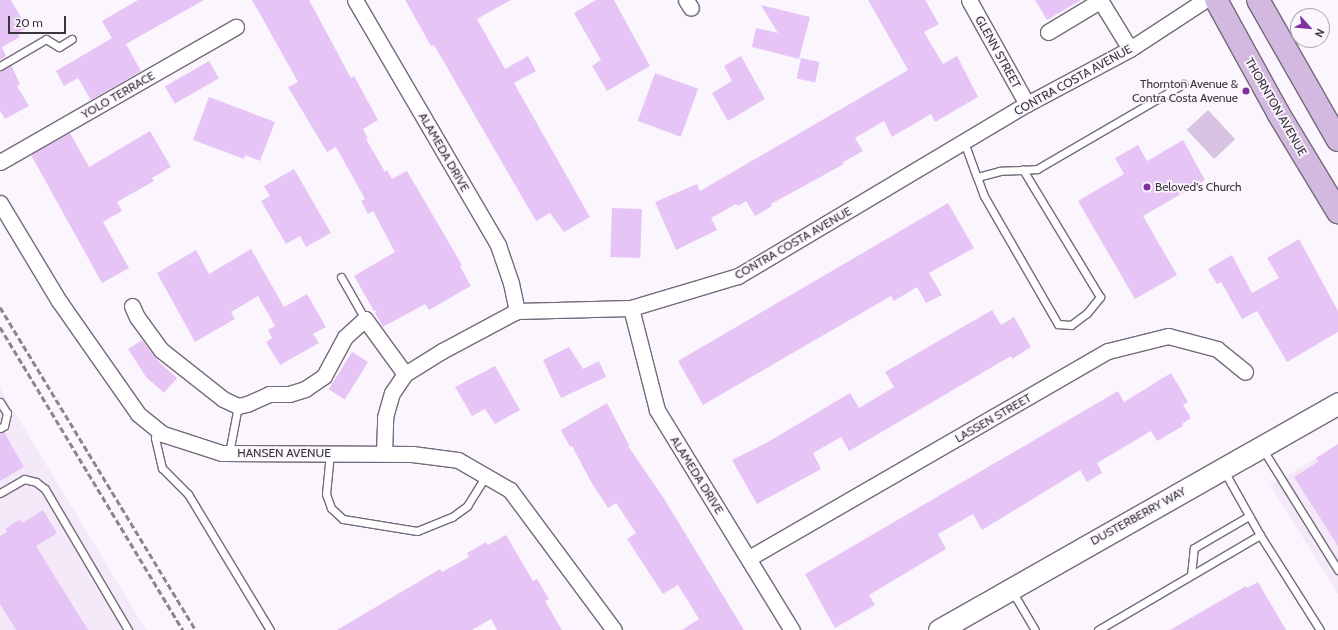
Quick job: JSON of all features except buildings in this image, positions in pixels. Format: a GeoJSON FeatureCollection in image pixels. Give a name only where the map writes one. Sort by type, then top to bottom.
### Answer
{"type":"FeatureCollection","features":[{"type":"Feature","properties":{"kind":"main road","name":"THORNTON AVENUE"},"geometry":{"type":"LineString","coordinates":[[1216,0],[1278,113],[1338,212]]}},
{"type":"Feature","properties":{"kind":"main road"},"geometry":{"type":"LineString","coordinates":[[1258,0],[1338,140]]}},
{"type":"Feature","properties":{"kind":"main road","name":"DUSTERBERRY WAY"},"geometry":{"type":"LineString","coordinates":[[939,630],[1010,588],[1338,403]]}},
{"type":"Feature","properties":{"kind":"street","name":"ALAMEDA DRIVE"},"geometry":{"type":"LineString","coordinates":[[356,0],[498,245],[517,311]]}},
{"type":"Feature","properties":{"kind":"street","name":"GLENN STREET"},"geometry":{"type":"LineString","coordinates":[[969,0],[1027,104]]}},
{"type":"Feature","properties":{"kind":"street"},"geometry":{"type":"LineString","coordinates":[[1048,32],[1100,0],[1130,49]]}},
{"type":"Feature","properties":{"kind":"street","name":"CONTRA COSTA AVENUE"},"geometry":{"type":"LineString","coordinates":[[384,453],[385,417],[392,393],[405,374],[517,311],[631,308],[738,276],[1027,104],[1130,49],[1205,0]]}},
{"type":"Feature","properties":{"kind":"street","name":"YOLO TERRACE"},"geometry":{"type":"LineString","coordinates":[[0,162],[236,27]]}},
{"type":"Feature","properties":{"kind":"street","name":"HANSEN AVENUE"},"geometry":{"type":"LineString","coordinates":[[0,203],[58,301],[138,414],[157,429],[192,445],[230,453],[384,453],[412,454],[458,460],[510,490],[614,630]]}},
{"type":"Feature","properties":{"kind":"street"},"geometry":{"type":"LineString","coordinates":[[132,306],[137,317],[161,350],[223,399],[238,406],[247,404],[269,394],[289,394],[306,389],[324,376],[345,337],[365,319],[405,374]]}},
{"type":"Feature","properties":{"kind":"street","name":"ALAMEDA DRIVE"},"geometry":{"type":"LineString","coordinates":[[631,308],[657,410],[792,630]]}},
{"type":"Feature","properties":{"kind":"street","name":"LASSEN STREET"},"geometry":{"type":"LineString","coordinates":[[749,558],[1108,351],[1168,336],[1217,349],[1245,372]]}},
{"type":"Feature","properties":{"kind":"lane"},"geometry":{"type":"LineString","coordinates":[[0,66],[46,39],[59,46],[72,39]]}},
{"type":"Feature","properties":{"kind":"lane"},"geometry":{"type":"LineString","coordinates":[[977,177],[1000,171],[1037,169],[1183,84]]}},
{"type":"Feature","properties":{"kind":"lane"},"geometry":{"type":"LineString","coordinates":[[964,142],[984,196],[1058,324],[1071,326],[1087,313],[1100,297],[1022,170]]}},
{"type":"Feature","properties":{"kind":"lane"},"geometry":{"type":"LineString","coordinates":[[341,277],[365,319]]}},
{"type":"Feature","properties":{"kind":"lane"},"geometry":{"type":"LineString","coordinates":[[0,402],[7,414],[4,426],[0,428]]}},
{"type":"Feature","properties":{"kind":"lane"},"geometry":{"type":"LineString","coordinates":[[230,453],[238,406]]}},
{"type":"Feature","properties":{"kind":"lane"},"geometry":{"type":"LineString","coordinates":[[157,429],[155,438],[162,468],[188,494],[270,630]]}},
{"type":"Feature","properties":{"kind":"lane"},"geometry":{"type":"LineString","coordinates":[[1261,446],[1338,570]]}},
{"type":"Feature","properties":{"kind":"lane"},"geometry":{"type":"LineString","coordinates":[[330,453],[326,494],[331,508],[344,519],[417,531],[452,517],[467,506],[486,476]]}},
{"type":"Feature","properties":{"kind":"lane"},"geometry":{"type":"LineString","coordinates":[[1222,469],[1260,535],[1320,630]]}},
{"type":"Feature","properties":{"kind":"lane"},"geometry":{"type":"LineString","coordinates":[[0,493],[24,479],[36,482],[44,489],[128,630]]}},
{"type":"Feature","properties":{"kind":"lane"},"geometry":{"type":"LineString","coordinates":[[1191,575],[1194,548],[1249,516]]}},
{"type":"Feature","properties":{"kind":"lane"},"geometry":{"type":"LineString","coordinates":[[1098,630],[1260,535]]}},
{"type":"Feature","properties":{"kind":"lane"},"geometry":{"type":"LineString","coordinates":[[1010,588],[1035,630]]}},
{"type":"Feature","properties":{"kind":"shaded area"},"geometry":{"type":"Polygon","coordinates":[[[1208,110],[1235,139],[1214,159],[1187,130],[1208,110]]]}},
{"type":"Feature","properties":{"kind":"shaded area"},"geometry":{"type":"Polygon","coordinates":[[[0,388],[146,630],[0,630],[0,388]]]}},
{"type":"Feature","properties":{"kind":"shaded area"},"geometry":{"type":"Polygon","coordinates":[[[1338,446],[1338,594],[1270,485],[1338,446]]]}},
{"type":"Feature","properties":{"kind":"railway"},"geometry":{"type":"LineString","coordinates":[[0,307],[196,630]]}},
{"type":"Feature","properties":{"kind":"railway"},"geometry":{"type":"LineString","coordinates":[[0,327],[183,630]]}},
{"type":"Feature","properties":{"kind":"place","name":"Thornton Avenue & Contra Costa Avenue"},"geometry":{"type":"Point","coordinates":[1246,91]}},
{"type":"Feature","properties":{"kind":"place","name":"Beloved's Church"},"geometry":{"type":"Point","coordinates":[1147,187]}}]}
